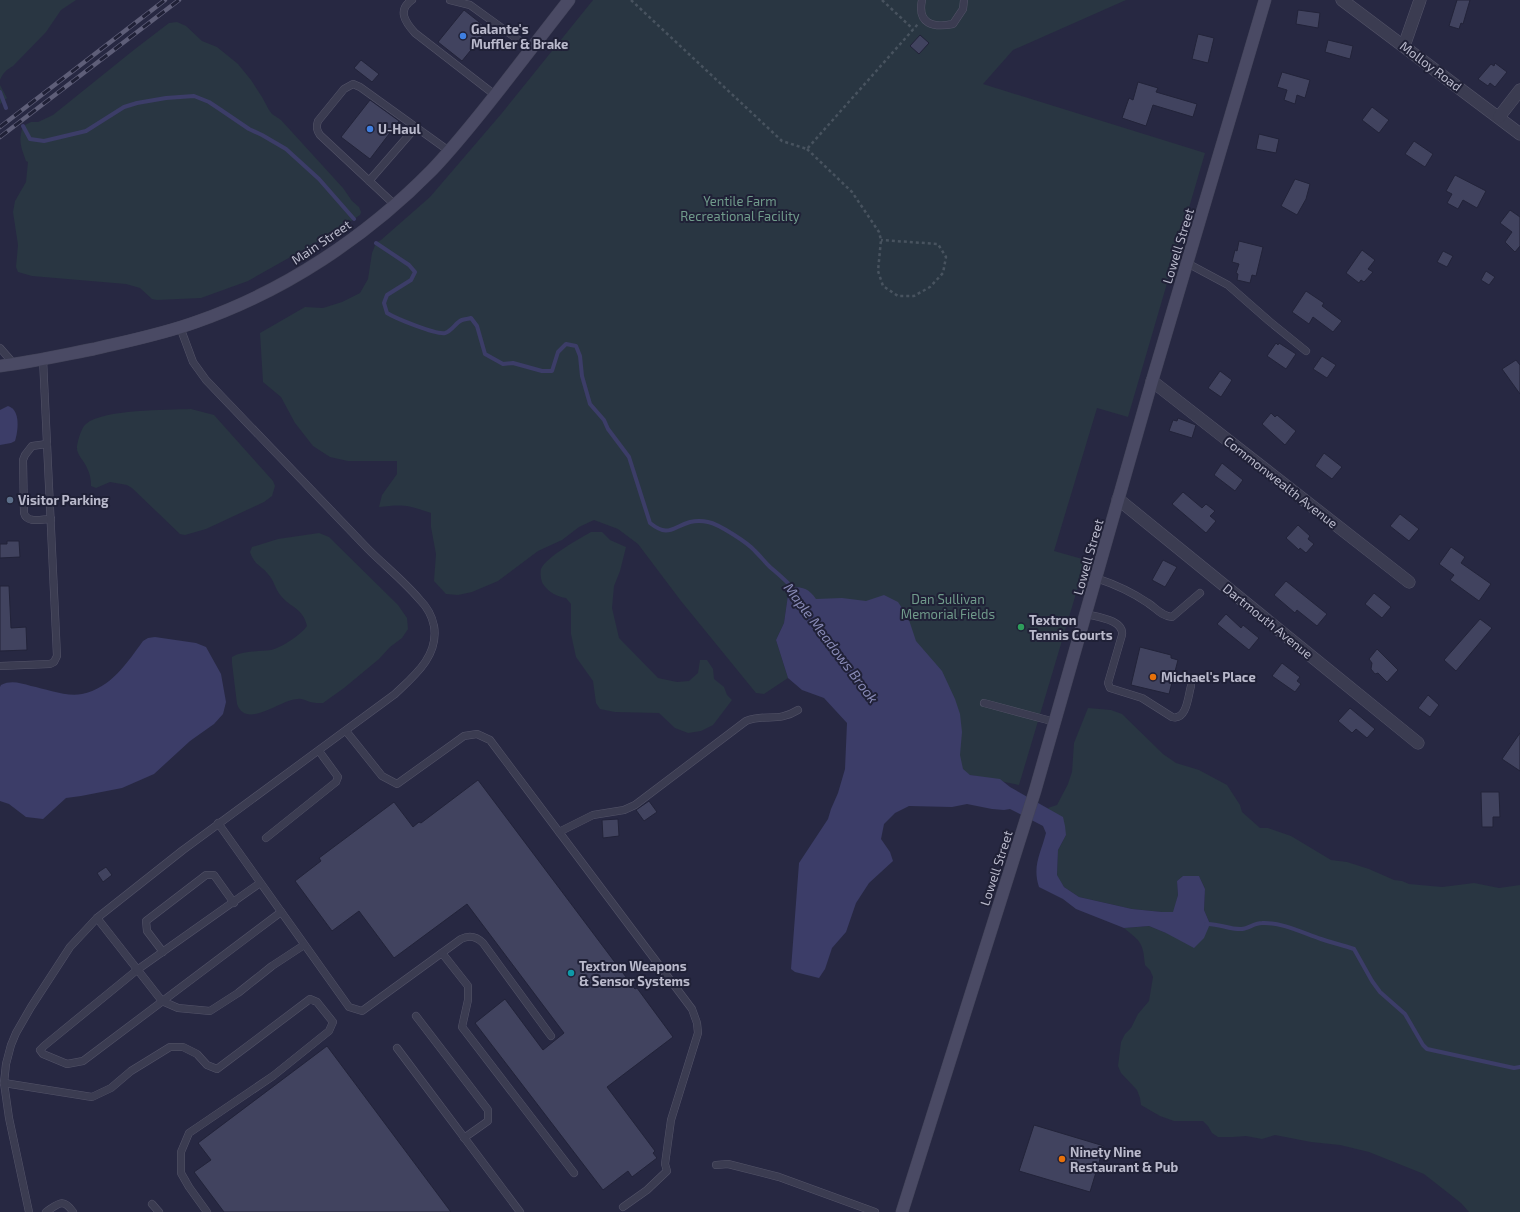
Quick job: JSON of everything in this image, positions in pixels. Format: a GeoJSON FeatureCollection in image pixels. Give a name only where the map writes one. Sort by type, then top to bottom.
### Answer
{"type":"FeatureCollection","features":[{"type":"Feature","properties":{"kind":"main road","name":"Main Street"},"geometry":{"type":"LineString","coordinates":[[0,366],[43,359],[140,338],[180,327],[242,303],[308,269],[353,239],[394,205],[432,170],[495,95],[569,0]]}},
{"type":"Feature","properties":{"kind":"main road","name":"Lowell Street"},"geometry":{"type":"LineString","coordinates":[[902,1212],[1035,790],[1152,381],[1265,0]]}},
{"type":"Feature","properties":{"kind":"street","name":"Molloy Road"},"geometry":{"type":"LineString","coordinates":[[1342,0],[1520,134]]}},
{"type":"Feature","properties":{"kind":"street"},"geometry":{"type":"LineString","coordinates":[[1404,46],[1420,0]]}},
{"type":"Feature","properties":{"kind":"street"},"geometry":{"type":"LineString","coordinates":[[1498,117],[1520,90]]}},
{"type":"Feature","properties":{"kind":"street","name":"Commonwealth Avenue"},"geometry":{"type":"LineString","coordinates":[[1152,381],[1409,582]]}},
{"type":"Feature","properties":{"kind":"street","name":"Dartmouth Avenue"},"geometry":{"type":"LineString","coordinates":[[1118,499],[1418,743]]}},
{"type":"Feature","properties":{"kind":"lane"},"geometry":{"type":"LineString","coordinates":[[412,0],[406,4],[403,14],[407,24],[415,33],[495,95]]}},
{"type":"Feature","properties":{"kind":"lane"},"geometry":{"type":"LineString","coordinates":[[450,0],[470,5],[531,49]]}},
{"type":"Feature","properties":{"kind":"lane"},"geometry":{"type":"LineString","coordinates":[[922,0],[920,10],[924,19],[932,25],[940,26],[953,24],[963,9],[964,0]]}},
{"type":"Feature","properties":{"kind":"lane"},"geometry":{"type":"LineString","coordinates":[[394,205],[320,135],[317,128],[317,123],[344,89],[351,85],[358,86],[449,151]]}},
{"type":"Feature","properties":{"kind":"lane"},"geometry":{"type":"LineString","coordinates":[[369,181],[416,127]]}},
{"type":"Feature","properties":{"kind":"lane"},"geometry":{"type":"LineString","coordinates":[[1187,263],[1228,285],[1268,321],[1306,351]]}},
{"type":"Feature","properties":{"kind":"lane"},"geometry":{"type":"LineString","coordinates":[[29,1212],[9,1118],[4,1084],[6,1064],[16,1033],[62,958],[78,937],[97,918],[218,823],[319,751],[395,694],[425,664],[431,651],[434,638],[432,617],[421,600],[378,559],[206,380],[194,362],[180,327]]}},
{"type":"Feature","properties":{"kind":"lane"},"geometry":{"type":"LineString","coordinates":[[0,348],[14,364]]}},
{"type":"Feature","properties":{"kind":"lane"},"geometry":{"type":"LineString","coordinates":[[0,666],[50,664],[57,658],[43,359]]}},
{"type":"Feature","properties":{"kind":"lane"},"geometry":{"type":"LineString","coordinates":[[47,444],[32,446],[23,458],[24,513],[26,518],[30,520],[51,519]]}},
{"type":"Feature","properties":{"kind":"lane"},"geometry":{"type":"LineString","coordinates":[[1096,578],[1119,586],[1148,603],[1164,616],[1172,617],[1200,593]]}},
{"type":"Feature","properties":{"kind":"lane"},"geometry":{"type":"LineString","coordinates":[[1086,614],[1116,623],[1121,626],[1122,635],[1108,683],[1110,688],[1142,698],[1177,718],[1182,716],[1184,712],[1191,686]]}},
{"type":"Feature","properties":{"kind":"lane"},"geometry":{"type":"LineString","coordinates":[[984,703],[1055,722]]}},
{"type":"Feature","properties":{"kind":"lane"},"geometry":{"type":"LineString","coordinates":[[559,832],[593,815],[624,810],[635,805],[746,721],[761,717],[782,718],[798,710]]}},
{"type":"Feature","properties":{"kind":"lane"},"geometry":{"type":"LineString","coordinates":[[346,731],[382,776],[397,784],[464,736],[472,734],[482,735],[493,743],[692,1009],[698,1023],[696,1038],[671,1120],[665,1164],[667,1171],[647,1190],[622,1207]]}},
{"type":"Feature","properties":{"kind":"lane"},"geometry":{"type":"LineString","coordinates":[[266,838],[336,782],[338,777],[319,751]]}},
{"type":"Feature","properties":{"kind":"lane"},"geometry":{"type":"LineString","coordinates":[[218,823],[348,1007],[362,1011],[442,953],[464,938],[470,936],[483,943],[551,1036]]}},
{"type":"Feature","properties":{"kind":"lane"},"geometry":{"type":"LineString","coordinates":[[163,952],[147,931],[146,921],[206,875],[214,875],[234,902]]}},
{"type":"Feature","properties":{"kind":"lane"},"geometry":{"type":"LineString","coordinates":[[260,883],[137,970],[40,1050],[43,1054],[67,1064],[84,1061],[280,912]]}},
{"type":"Feature","properties":{"kind":"lane"},"geometry":{"type":"LineString","coordinates":[[97,918],[162,1001],[178,1008],[210,1011],[238,993],[272,966],[304,945]]}},
{"type":"Feature","properties":{"kind":"lane"},"geometry":{"type":"LineString","coordinates":[[442,953],[468,986],[468,1000],[462,1026],[574,1173]]}},
{"type":"Feature","properties":{"kind":"lane"},"geometry":{"type":"LineString","coordinates":[[4,1084],[92,1097],[111,1088],[131,1071],[170,1047],[183,1047],[197,1054],[207,1065],[217,1069],[310,1000],[317,1002],[333,1022],[329,1031],[274,1076],[189,1133],[181,1152],[181,1173],[207,1212]]}},
{"type":"Feature","properties":{"kind":"lane"},"geometry":{"type":"LineString","coordinates":[[416,1016],[488,1110],[488,1120],[464,1138]]}},
{"type":"Feature","properties":{"kind":"lane"},"geometry":{"type":"LineString","coordinates":[[397,1048],[520,1212]]}},
{"type":"Feature","properties":{"kind":"lane"},"geometry":{"type":"LineString","coordinates":[[716,1165],[728,1164],[779,1177],[875,1212]]}},
{"type":"Feature","properties":{"kind":"lane"},"geometry":{"type":"LineString","coordinates":[[46,1212],[62,1203],[68,1205],[73,1212]]}},
{"type":"Feature","properties":{"kind":"lane"},"geometry":{"type":"LineString","coordinates":[[152,1204],[159,1212]]}},
{"type":"Feature","properties":{"kind":"path"},"geometry":{"type":"LineString","coordinates":[[631,0],[782,141],[807,150],[852,192],[879,232],[881,240],[878,272],[883,286],[898,296],[914,296],[930,287],[943,273],[946,257],[938,244],[881,240]]}},
{"type":"Feature","properties":{"kind":"path"},"geometry":{"type":"LineString","coordinates":[[807,150],[913,29],[882,0]]}},
{"type":"Feature","properties":{"kind":"green space"},"geometry":{"type":"Polygon","coordinates":[[[0,0],[76,0],[61,10],[46,32],[13,66],[2,75],[0,80],[0,0]]]}},
{"type":"Feature","properties":{"kind":"green space"},"geometry":{"type":"Polygon","coordinates":[[[593,0],[1126,0],[1013,50],[983,84],[1205,153],[1128,417],[1097,408],[1054,551],[1086,560],[1019,785],[912,763],[788,595],[784,623],[776,640],[788,678],[764,694],[756,693],[681,601],[638,544],[618,529],[594,520],[579,527],[562,540],[538,551],[498,581],[472,592],[458,595],[446,594],[434,581],[436,554],[431,527],[431,513],[405,506],[379,507],[382,495],[397,474],[397,461],[348,461],[330,457],[313,446],[295,423],[281,397],[263,382],[260,333],[305,307],[323,308],[342,302],[360,293],[368,279],[372,253],[376,243],[430,197],[502,113],[593,0]]]}},
{"type":"Feature","properties":{"kind":"green space"},"geometry":{"type":"Polygon","coordinates":[[[177,22],[186,26],[202,41],[217,47],[238,64],[251,80],[272,114],[281,120],[343,188],[352,201],[359,207],[361,212],[360,215],[333,233],[248,281],[201,298],[157,300],[152,299],[140,288],[126,284],[32,276],[18,272],[16,267],[18,245],[13,212],[15,201],[26,182],[28,162],[26,161],[20,140],[23,126],[31,122],[38,122],[53,115],[169,23],[177,22]]]}},
{"type":"Feature","properties":{"kind":"green space"},"geometry":{"type":"Polygon","coordinates":[[[0,85],[7,98],[0,104],[0,85]]]}},
{"type":"Feature","properties":{"kind":"green space"},"geometry":{"type":"Polygon","coordinates":[[[191,409],[214,415],[273,481],[275,486],[272,496],[264,502],[206,529],[185,535],[180,534],[127,485],[110,482],[96,488],[91,486],[89,472],[77,449],[80,434],[86,424],[94,419],[106,415],[120,413],[191,409]]]}},
{"type":"Feature","properties":{"kind":"green space"},"geometry":{"type":"Polygon","coordinates":[[[591,532],[602,532],[610,540],[626,547],[620,571],[614,586],[612,608],[619,638],[658,678],[677,682],[689,681],[698,673],[700,660],[707,660],[713,669],[714,679],[724,687],[727,695],[732,700],[713,725],[701,731],[688,733],[675,728],[659,713],[615,712],[600,709],[596,703],[593,681],[576,657],[571,634],[571,604],[566,598],[550,592],[542,583],[541,579],[541,569],[549,559],[591,532]]]}},
{"type":"Feature","properties":{"kind":"green space"},"geometry":{"type":"Polygon","coordinates":[[[319,533],[329,537],[398,605],[407,618],[408,629],[402,638],[390,647],[379,659],[323,703],[302,699],[291,700],[256,714],[248,714],[242,711],[237,704],[232,657],[246,652],[275,649],[296,637],[307,626],[303,615],[281,596],[270,576],[256,562],[250,552],[252,547],[278,539],[319,533]]]}},
{"type":"Feature","properties":{"kind":"green space"},"geometry":{"type":"Polygon","coordinates":[[[1088,708],[1111,710],[1122,714],[1163,754],[1176,763],[1199,770],[1227,785],[1240,805],[1242,812],[1260,828],[1268,828],[1291,836],[1331,860],[1347,862],[1369,869],[1394,880],[1409,884],[1442,887],[1474,883],[1499,888],[1520,885],[1520,1212],[1469,1212],[1461,1203],[1424,1174],[1369,1152],[1340,1145],[1311,1142],[1275,1135],[1262,1139],[1246,1136],[1218,1137],[1212,1133],[1203,1121],[1174,1121],[1160,1116],[1141,1105],[1137,1090],[1121,1073],[1118,1066],[1121,1042],[1125,1034],[1131,1028],[1138,1014],[1149,1001],[1153,977],[1150,970],[1145,965],[1140,943],[1124,928],[1149,926],[1166,933],[1210,924],[1204,910],[1205,889],[1199,876],[1183,876],[1177,881],[1178,895],[1174,912],[1162,912],[1132,909],[1079,897],[1064,887],[1057,876],[1058,850],[1066,835],[1048,808],[1057,805],[1068,784],[1072,772],[1074,743],[1088,708]]]}},
{"type":"Feature","properties":{"kind":"water"},"geometry":{"type":"Polygon","coordinates":[[[8,406],[12,408],[17,416],[18,427],[16,437],[15,441],[11,443],[0,445],[0,410],[8,406]]]}},
{"type":"Feature","properties":{"kind":"water"},"geometry":{"type":"Polygon","coordinates":[[[792,587],[806,589],[816,599],[842,598],[866,601],[884,595],[898,602],[908,617],[916,641],[942,671],[955,699],[960,714],[962,732],[960,755],[963,769],[970,775],[1000,779],[1010,787],[1063,817],[1066,835],[1058,850],[1057,875],[1064,887],[1079,897],[1132,909],[1173,912],[1178,895],[1177,881],[1183,876],[1199,876],[1205,889],[1204,910],[1210,924],[1204,938],[1194,948],[1149,926],[1124,928],[1076,909],[1063,899],[1039,887],[1036,873],[1046,833],[1043,826],[1010,809],[992,809],[967,804],[952,807],[909,806],[895,813],[884,824],[881,839],[890,852],[893,861],[869,883],[856,903],[846,932],[832,948],[825,969],[819,978],[795,972],[791,969],[799,863],[828,819],[838,793],[845,769],[847,723],[824,698],[802,690],[788,678],[776,640],[784,623],[788,595],[792,587]]]}},
{"type":"Feature","properties":{"kind":"water"},"geometry":{"type":"Polygon","coordinates":[[[155,637],[196,643],[206,647],[221,674],[226,702],[223,714],[214,724],[190,741],[154,774],[122,788],[66,798],[43,819],[26,817],[9,804],[0,801],[1,685],[16,682],[56,692],[76,695],[92,691],[102,686],[117,674],[143,641],[148,638],[155,637]]]}},
{"type":"Feature","properties":{"kind":"building"},"geometry":{"type":"Polygon","coordinates":[[[1457,0],[1470,0],[1463,24],[1461,23],[1459,29],[1449,26],[1457,0]]]}},
{"type":"Feature","properties":{"kind":"building","name":"Galante's Muffler & Brake"},"geometry":{"type":"Polygon","coordinates":[[[464,10],[488,29],[462,61],[438,42],[464,10]]]}},
{"type":"Feature","properties":{"kind":"building"},"geometry":{"type":"Polygon","coordinates":[[[1298,10],[1320,13],[1318,28],[1296,24],[1298,10]]]}},
{"type":"Feature","properties":{"kind":"building"},"geometry":{"type":"Polygon","coordinates":[[[1198,34],[1214,38],[1208,63],[1192,59],[1198,34]]]}},
{"type":"Feature","properties":{"kind":"building"},"geometry":{"type":"Polygon","coordinates":[[[920,35],[929,43],[919,54],[910,46],[920,35]]]}},
{"type":"Feature","properties":{"kind":"building"},"geometry":{"type":"Polygon","coordinates":[[[1328,40],[1353,46],[1350,59],[1325,52],[1328,40]]]}},
{"type":"Feature","properties":{"kind":"building"},"geometry":{"type":"Polygon","coordinates":[[[361,60],[379,74],[372,82],[354,68],[361,60]]]}},
{"type":"Feature","properties":{"kind":"building"},"geometry":{"type":"Polygon","coordinates":[[[1495,63],[1507,72],[1495,87],[1490,83],[1488,86],[1478,79],[1491,64],[1494,66],[1495,63]]]}},
{"type":"Feature","properties":{"kind":"building"},"geometry":{"type":"Polygon","coordinates":[[[1282,72],[1310,80],[1305,98],[1297,95],[1295,104],[1284,100],[1287,90],[1277,87],[1282,72]]]}},
{"type":"Feature","properties":{"kind":"building"},"geometry":{"type":"Polygon","coordinates":[[[1138,82],[1158,88],[1156,92],[1197,104],[1193,117],[1153,105],[1146,126],[1122,118],[1129,98],[1133,100],[1138,82]]]}},
{"type":"Feature","properties":{"kind":"building","name":"U-Haul"},"geometry":{"type":"Polygon","coordinates":[[[370,100],[399,121],[370,159],[341,137],[370,100]]]}},
{"type":"Feature","properties":{"kind":"building"},"geometry":{"type":"Polygon","coordinates":[[[1372,107],[1389,120],[1379,133],[1362,120],[1372,107]]]}},
{"type":"Feature","properties":{"kind":"building"},"geometry":{"type":"Polygon","coordinates":[[[1259,134],[1279,139],[1276,153],[1256,149],[1259,134]]]}},
{"type":"Feature","properties":{"kind":"building"},"geometry":{"type":"Polygon","coordinates":[[[1414,141],[1433,154],[1425,167],[1405,154],[1414,141]]]}},
{"type":"Feature","properties":{"kind":"building"},"geometry":{"type":"Polygon","coordinates":[[[1455,175],[1486,191],[1477,208],[1463,200],[1458,209],[1447,203],[1452,194],[1446,191],[1455,175]]]}},
{"type":"Feature","properties":{"kind":"building"},"geometry":{"type":"Polygon","coordinates":[[[1295,179],[1310,184],[1306,199],[1297,215],[1281,206],[1295,179]]]}},
{"type":"Feature","properties":{"kind":"building"},"geometry":{"type":"Polygon","coordinates":[[[1510,210],[1520,217],[1520,246],[1515,252],[1505,242],[1512,232],[1500,223],[1510,210]]]}},
{"type":"Feature","properties":{"kind":"building"},"geometry":{"type":"Polygon","coordinates":[[[1239,241],[1263,247],[1256,276],[1252,275],[1250,283],[1237,280],[1238,274],[1236,273],[1239,264],[1232,262],[1235,250],[1237,251],[1239,241]]]}},
{"type":"Feature","properties":{"kind":"building"},"geometry":{"type":"Polygon","coordinates":[[[1362,250],[1375,260],[1368,269],[1373,272],[1364,282],[1361,280],[1359,283],[1346,273],[1362,250]]]}},
{"type":"Feature","properties":{"kind":"building"},"geometry":{"type":"Polygon","coordinates":[[[1443,251],[1453,256],[1447,267],[1437,262],[1443,251]]]}},
{"type":"Feature","properties":{"kind":"building"},"geometry":{"type":"Polygon","coordinates":[[[1486,271],[1495,277],[1489,285],[1481,280],[1486,271]]]}},
{"type":"Feature","properties":{"kind":"building"},"geometry":{"type":"Polygon","coordinates":[[[1306,291],[1324,303],[1322,306],[1342,321],[1333,332],[1313,317],[1309,324],[1292,312],[1306,291]]]}},
{"type":"Feature","properties":{"kind":"building"},"geometry":{"type":"Polygon","coordinates":[[[1276,343],[1278,345],[1279,343],[1296,354],[1286,369],[1267,356],[1276,343]]]}},
{"type":"Feature","properties":{"kind":"building"},"geometry":{"type":"Polygon","coordinates":[[[1322,356],[1336,365],[1327,378],[1313,369],[1322,356]]]}},
{"type":"Feature","properties":{"kind":"building"},"geometry":{"type":"Polygon","coordinates":[[[1516,360],[1520,365],[1520,394],[1502,369],[1516,360]]]}},
{"type":"Feature","properties":{"kind":"building"},"geometry":{"type":"Polygon","coordinates":[[[1220,371],[1232,380],[1221,397],[1208,388],[1220,371]]]}},
{"type":"Feature","properties":{"kind":"building"},"geometry":{"type":"Polygon","coordinates":[[[1271,413],[1275,417],[1277,415],[1296,431],[1285,445],[1262,424],[1271,413]]]}},
{"type":"Feature","properties":{"kind":"building"},"geometry":{"type":"Polygon","coordinates":[[[1178,418],[1196,425],[1192,438],[1169,431],[1173,420],[1177,421],[1178,418]]]}},
{"type":"Feature","properties":{"kind":"building"},"geometry":{"type":"Polygon","coordinates":[[[1324,453],[1342,467],[1332,479],[1315,466],[1324,453]]]}},
{"type":"Feature","properties":{"kind":"building"},"geometry":{"type":"Polygon","coordinates":[[[1222,463],[1243,480],[1235,491],[1214,475],[1222,463]]]}},
{"type":"Feature","properties":{"kind":"building"},"geometry":{"type":"Polygon","coordinates":[[[1183,492],[1202,508],[1206,504],[1215,511],[1210,516],[1216,521],[1206,533],[1172,504],[1183,492]]]}},
{"type":"Feature","properties":{"kind":"building"},"geometry":{"type":"Polygon","coordinates":[[[1400,514],[1419,529],[1409,541],[1390,526],[1400,514]]]}},
{"type":"Feature","properties":{"kind":"building"},"geometry":{"type":"Polygon","coordinates":[[[1298,525],[1310,536],[1308,539],[1314,544],[1306,553],[1300,548],[1299,550],[1286,538],[1298,525]]]}},
{"type":"Feature","properties":{"kind":"building"},"geometry":{"type":"Polygon","coordinates":[[[7,541],[19,541],[20,557],[0,558],[0,544],[7,544],[7,541]]]}},
{"type":"Feature","properties":{"kind":"building"},"geometry":{"type":"Polygon","coordinates":[[[1451,547],[1465,557],[1461,563],[1491,584],[1479,601],[1450,580],[1454,575],[1439,564],[1451,547]]]}},
{"type":"Feature","properties":{"kind":"building"},"geometry":{"type":"Polygon","coordinates":[[[1163,560],[1177,567],[1165,587],[1152,580],[1163,560]]]}},
{"type":"Feature","properties":{"kind":"building"},"geometry":{"type":"Polygon","coordinates":[[[1286,581],[1327,614],[1317,626],[1297,610],[1295,613],[1274,595],[1286,581]]]}},
{"type":"Feature","properties":{"kind":"building"},"geometry":{"type":"Polygon","coordinates":[[[0,586],[9,586],[11,628],[26,627],[27,650],[0,651],[0,586]]]}},
{"type":"Feature","properties":{"kind":"building"},"geometry":{"type":"Polygon","coordinates":[[[1374,593],[1391,607],[1382,618],[1365,604],[1374,593]]]}},
{"type":"Feature","properties":{"kind":"building"},"geometry":{"type":"Polygon","coordinates":[[[1226,614],[1241,628],[1243,625],[1259,638],[1249,650],[1217,624],[1226,614]]]}},
{"type":"Feature","properties":{"kind":"building"},"geometry":{"type":"Polygon","coordinates":[[[1480,619],[1492,628],[1456,671],[1444,660],[1480,619]]]}},
{"type":"Feature","properties":{"kind":"building","name":"Michael's Place"},"geometry":{"type":"Polygon","coordinates":[[[1140,647],[1171,655],[1171,658],[1178,660],[1169,694],[1131,685],[1140,647]]]}},
{"type":"Feature","properties":{"kind":"building"},"geometry":{"type":"Polygon","coordinates":[[[1377,649],[1398,670],[1387,682],[1378,673],[1375,674],[1371,669],[1372,663],[1369,659],[1377,649]]]}},
{"type":"Feature","properties":{"kind":"building"},"geometry":{"type":"Polygon","coordinates":[[[1282,663],[1300,677],[1297,681],[1301,684],[1295,692],[1272,676],[1282,663]]]}},
{"type":"Feature","properties":{"kind":"building"},"geometry":{"type":"Polygon","coordinates":[[[1428,695],[1439,705],[1430,717],[1418,708],[1428,695]]]}},
{"type":"Feature","properties":{"kind":"building"},"geometry":{"type":"Polygon","coordinates":[[[1350,708],[1375,729],[1367,738],[1356,729],[1352,733],[1338,721],[1350,708]]]}},
{"type":"Feature","properties":{"kind":"building"},"geometry":{"type":"Polygon","coordinates":[[[1520,733],[1520,771],[1502,759],[1520,733]]]}},
{"type":"Feature","properties":{"kind":"building","name":"Textron Weapons & Sensor Systems"},"geometry":{"type":"Polygon","coordinates":[[[478,780],[635,989],[637,988],[673,1037],[607,1087],[655,1151],[653,1153],[657,1158],[632,1177],[628,1171],[603,1190],[475,1023],[505,999],[543,1050],[564,1033],[467,904],[394,958],[359,911],[332,931],[295,881],[321,861],[319,858],[394,802],[413,827],[419,822],[421,823],[478,780]]]}},
{"type":"Feature","properties":{"kind":"building"},"geometry":{"type":"Polygon","coordinates":[[[1481,792],[1499,792],[1500,817],[1493,817],[1493,827],[1482,827],[1481,792]]]}},
{"type":"Feature","properties":{"kind":"building"},"geometry":{"type":"Polygon","coordinates":[[[649,801],[657,812],[644,821],[636,810],[649,801]]]}},
{"type":"Feature","properties":{"kind":"building"},"geometry":{"type":"Polygon","coordinates":[[[618,819],[619,836],[603,838],[602,820],[618,819]]]}},
{"type":"Feature","properties":{"kind":"building"},"geometry":{"type":"Polygon","coordinates":[[[106,867],[112,875],[103,882],[97,873],[106,867]]]}},
{"type":"Feature","properties":{"kind":"building"},"geometry":{"type":"Polygon","coordinates":[[[327,1046],[451,1212],[224,1212],[194,1172],[211,1160],[198,1143],[327,1046]]]}},
{"type":"Feature","properties":{"kind":"building","name":"Ninety Nine Restaurant & Pub"},"geometry":{"type":"Polygon","coordinates":[[[1034,1125],[1104,1146],[1090,1192],[1019,1171],[1034,1125]]]}},
{"type":"Feature","properties":{"kind":"waterway","name":"Maple Meadows Brook"},"geometry":{"type":"LineString","coordinates":[[0,92],[6,108]]}},
{"type":"Feature","properties":{"kind":"waterway","name":"Maple Meadows Brook"},"geometry":{"type":"LineString","coordinates":[[23,126],[30,139],[44,141],[86,131],[124,107],[137,103],[166,98],[194,96],[209,102],[249,129],[286,149],[319,179],[354,219]]}},
{"type":"Feature","properties":{"kind":"waterway","name":"Maple Meadows Brook"},"geometry":{"type":"LineString","coordinates":[[376,243],[409,265],[415,272],[411,280],[387,295],[384,303],[387,313],[416,326],[440,333],[445,333],[460,321],[471,318],[477,326],[485,354],[503,364],[513,363],[542,371],[552,371],[558,352],[566,344],[576,346],[580,356],[582,376],[590,404],[604,420],[608,429],[629,457],[650,523],[666,531],[694,521],[713,523],[746,543],[795,591]]}},
{"type":"Feature","properties":{"kind":"waterway","name":"Maple Meadows Brook"},"geometry":{"type":"LineString","coordinates":[[1206,924],[1215,924],[1238,929],[1259,923],[1277,924],[1354,949],[1380,992],[1405,1014],[1423,1045],[1427,1049],[1514,1068],[1520,1067]]}},
{"type":"Feature","properties":{"kind":"railway"},"geometry":{"type":"LineString","coordinates":[[0,127],[165,0]]}},
{"type":"Feature","properties":{"kind":"railway"},"geometry":{"type":"LineString","coordinates":[[0,137],[179,0]]}},
{"type":"Feature","properties":{"kind":"place","name":"Galante's Muffler & Brake"},"geometry":{"type":"Point","coordinates":[463,36]}},
{"type":"Feature","properties":{"kind":"place","name":"U-Haul"},"geometry":{"type":"Point","coordinates":[370,129]}},
{"type":"Feature","properties":{"kind":"place","name":"Visitor Parking"},"geometry":{"type":"Point","coordinates":[10,500]}},
{"type":"Feature","properties":{"kind":"place","name":"Textron Tennis Courts"},"geometry":{"type":"Point","coordinates":[1021,627]}},
{"type":"Feature","properties":{"kind":"place","name":"Michael's Place"},"geometry":{"type":"Point","coordinates":[1153,677]}},
{"type":"Feature","properties":{"kind":"place","name":"Textron Weapons & Sensor Systems"},"geometry":{"type":"Point","coordinates":[571,973]}},
{"type":"Feature","properties":{"kind":"place","name":"Ninety Nine Restaurant & Pub"},"geometry":{"type":"Point","coordinates":[1062,1159]}},
{"type":"Feature","properties":{"kind":"park label","name":"Yentile Farm Recreational Facility"},"geometry":{"type":"Point","coordinates":[740,208]}},
{"type":"Feature","properties":{"kind":"park label","name":"Dan Sullivan Memorial Fields"},"geometry":{"type":"Point","coordinates":[948,606]}}]}
